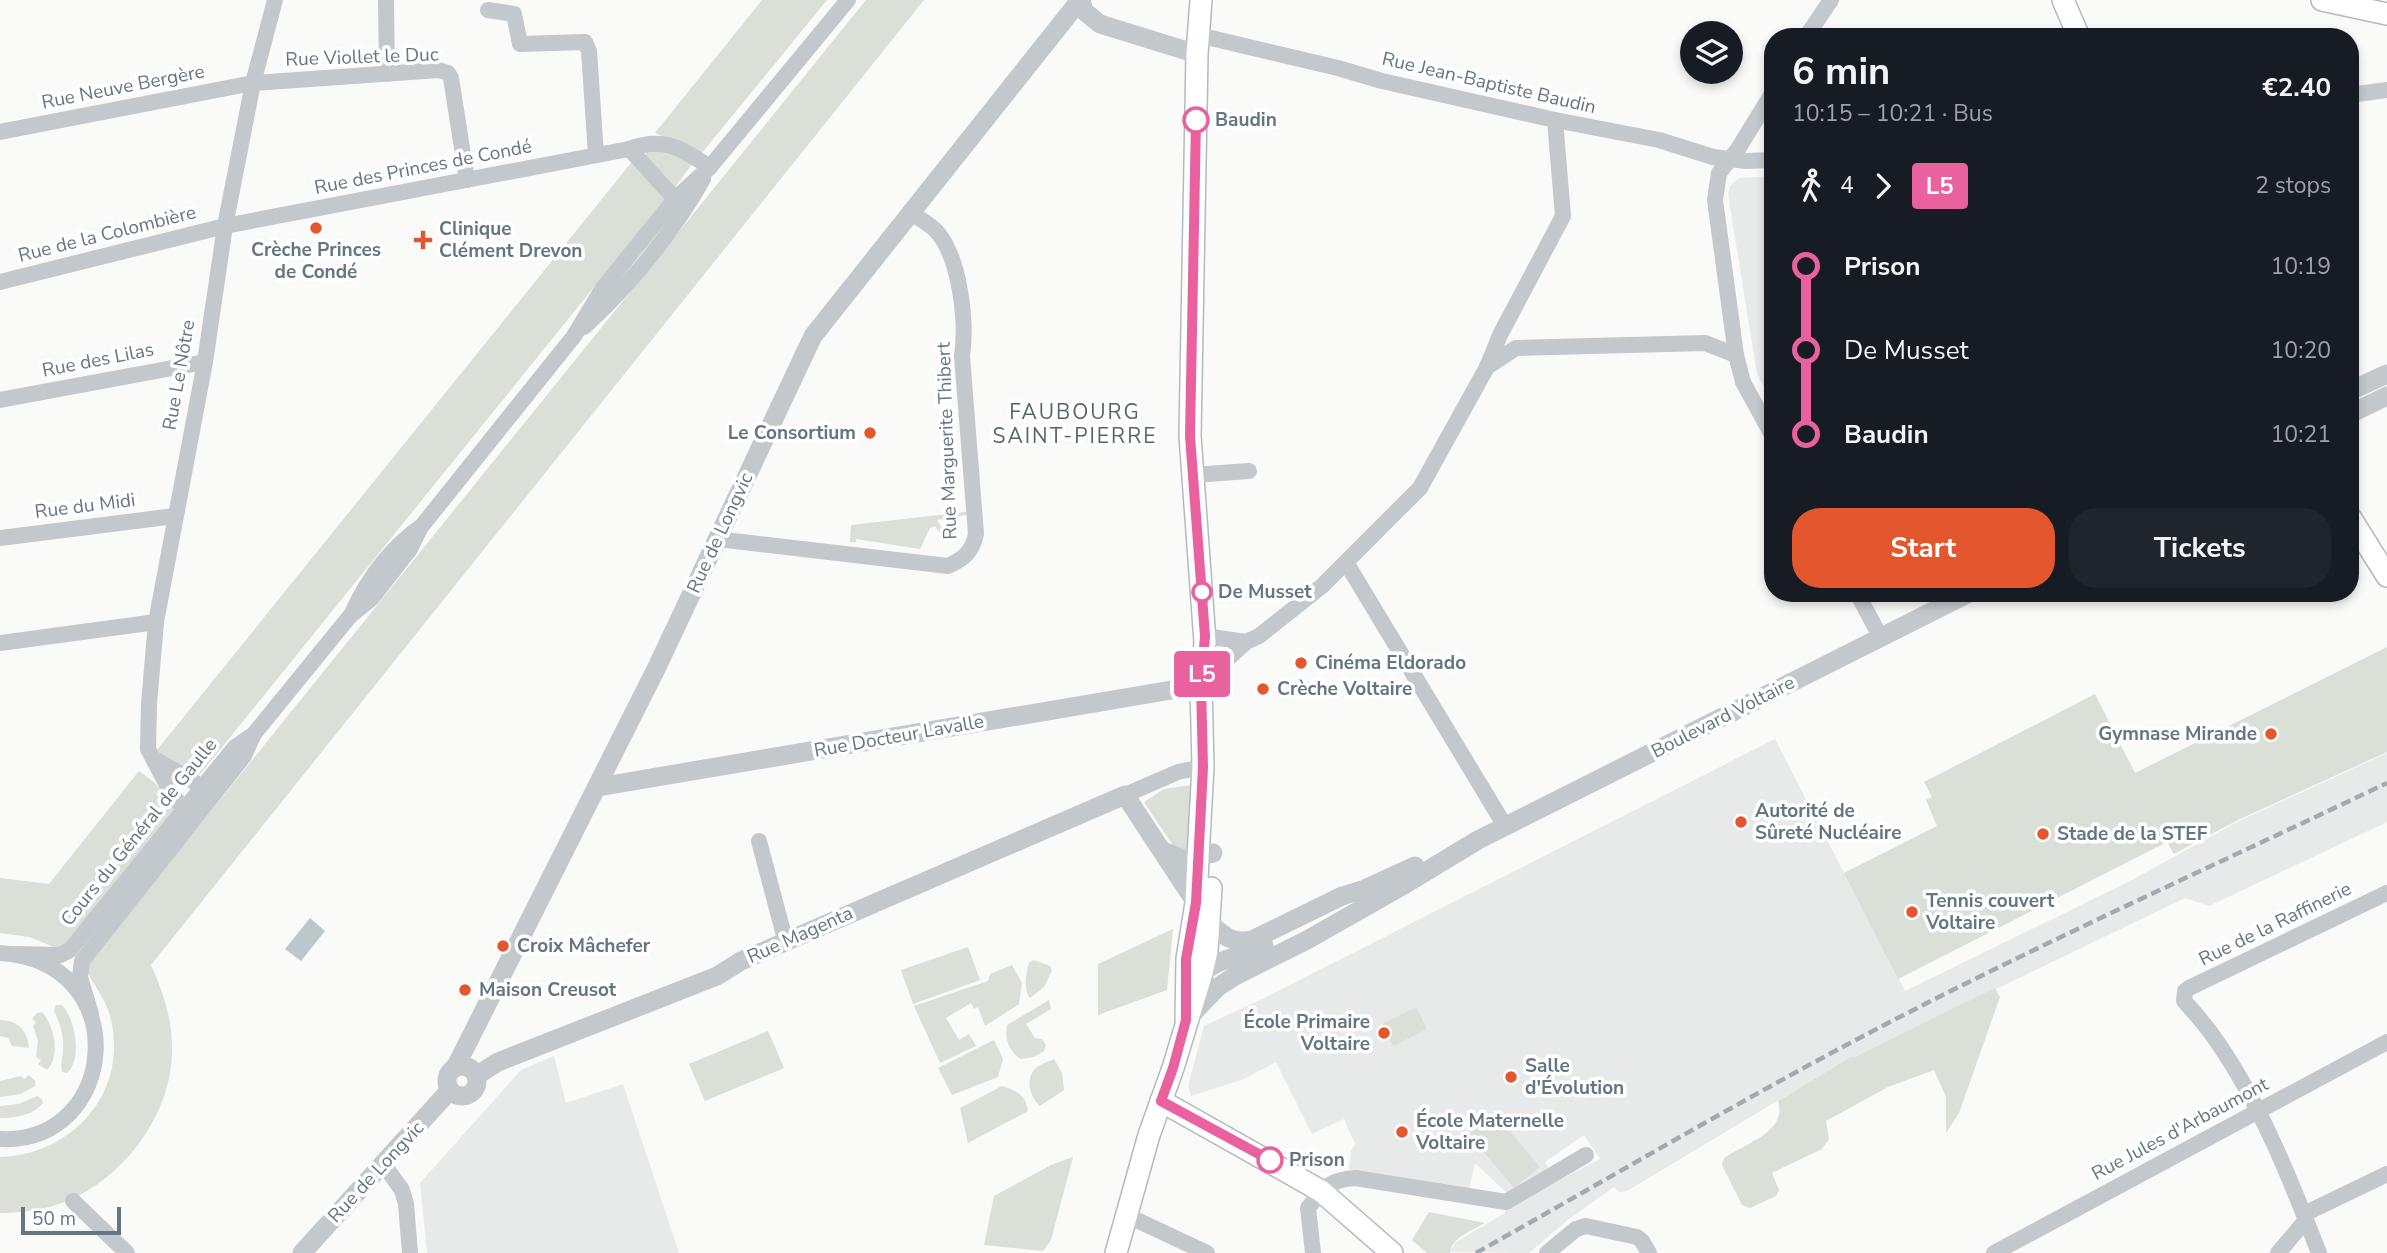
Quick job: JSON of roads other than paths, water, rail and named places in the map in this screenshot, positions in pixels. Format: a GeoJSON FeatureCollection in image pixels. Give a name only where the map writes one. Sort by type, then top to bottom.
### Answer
{"type":"FeatureCollection","features":[{"type":"Feature","properties":{"kind":"main road"},"geometry":{"type":"LineString","coordinates":[[1186,1020],[1186,959],[1200,926],[1205,855],[1203,767],[1207,679],[1190,436],[1197,48],[1201,0]]}},
{"type":"Feature","properties":{"kind":"main road"},"geometry":{"type":"LineString","coordinates":[[2063,0],[2075,28]]}},
{"type":"Feature","properties":{"kind":"main road"},"geometry":{"type":"LineString","coordinates":[[2322,0],[2387,15]]}},
{"type":"Feature","properties":{"kind":"main road"},"geometry":{"type":"LineString","coordinates":[[2359,531],[2387,576]]}},
{"type":"Feature","properties":{"kind":"main road"},"geometry":{"type":"LineString","coordinates":[[1116,1253],[1186,1020],[1207,965],[1196,903],[1216,774],[1214,717],[1207,679]]}},
{"type":"Feature","properties":{"kind":"main road"},"geometry":{"type":"LineString","coordinates":[[1161,1101],[1321,1191],[1392,1253]]}},
{"type":"Feature","properties":{"kind":"street","name":"Rue Le Nôtre"},"geometry":{"type":"LineString","coordinates":[[190,812],[168,787],[148,749],[156,622],[205,362],[225,226],[253,83],[275,0]]}},
{"type":"Feature","properties":{"kind":"street"},"geometry":{"type":"LineString","coordinates":[[386,0],[387,74]]}},
{"type":"Feature","properties":{"kind":"street"},"geometry":{"type":"LineString","coordinates":[[1081,0],[1084,11],[1100,24],[1197,48]]}},
{"type":"Feature","properties":{"kind":"street","name":"Rue de Longvic"},"geometry":{"type":"LineString","coordinates":[[468,1072],[474,1040],[468,1037],[597,787],[813,336],[1081,0]]}},
{"type":"Feature","properties":{"kind":"street"},"geometry":{"type":"LineString","coordinates":[[1812,28],[1831,0]]}},
{"type":"Feature","properties":{"kind":"street","name":"Cours du Général de Gaulle"},"geometry":{"type":"LineString","coordinates":[[7,953],[60,955],[70,950],[190,812],[235,747],[254,734],[350,616],[363,590],[401,541],[421,527],[574,336],[597,295],[681,204],[846,1]]}},
{"type":"Feature","properties":{"kind":"street"},"geometry":{"type":"LineString","coordinates":[[488,10],[514,14],[520,44],[584,42],[589,51],[596,155]]}},
{"type":"Feature","properties":{"kind":"street","name":"Rue Jean-Baptiste Baudin"},"geometry":{"type":"LineString","coordinates":[[1197,48],[1210,38],[1382,81],[1555,120],[1659,140],[1730,160],[1764,160]]}},
{"type":"Feature","properties":{"kind":"street","name":"Rue Viollet le Duc"},"geometry":{"type":"LineString","coordinates":[[253,83],[439,70],[448,73],[452,83],[467,180]]}},
{"type":"Feature","properties":{"kind":"street","name":"Rue Neuve Bergère"},"geometry":{"type":"LineString","coordinates":[[0,132],[253,83]]}},
{"type":"Feature","properties":{"kind":"street"},"geometry":{"type":"LineString","coordinates":[[2359,93],[2387,90]]}},
{"type":"Feature","properties":{"kind":"street"},"geometry":{"type":"LineString","coordinates":[[1764,106],[1719,173],[1715,186],[1736,355],[1743,382],[1764,420]]}},
{"type":"Feature","properties":{"kind":"street"},"geometry":{"type":"LineString","coordinates":[[1207,679],[1246,642],[1269,627],[1347,564],[1420,488],[1487,367],[1518,299],[1563,216],[1555,120]]}},
{"type":"Feature","properties":{"kind":"street","name":"Rue des Princes de Condé"},"geometry":{"type":"LineString","coordinates":[[225,226],[629,149],[649,142],[671,145],[710,167]]}},
{"type":"Feature","properties":{"kind":"street"},"geometry":{"type":"LineString","coordinates":[[629,149],[681,204]]}},
{"type":"Feature","properties":{"kind":"street","name":"Rue Marguerite Thibert"},"geometry":{"type":"LineString","coordinates":[[717,539],[948,566],[964,559],[972,549],[976,534],[962,356],[962,310],[952,254],[937,230],[911,213]]}},
{"type":"Feature","properties":{"kind":"street","name":"Rue de la Colombière"},"geometry":{"type":"LineString","coordinates":[[0,282],[225,226]]}},
{"type":"Feature","properties":{"kind":"street"},"geometry":{"type":"LineString","coordinates":[[1516,348],[1518,299]]}},
{"type":"Feature","properties":{"kind":"street"},"geometry":{"type":"LineString","coordinates":[[1705,343],[1731,324]]}},
{"type":"Feature","properties":{"kind":"street"},"geometry":{"type":"LineString","coordinates":[[1487,367],[1516,348],[1705,343],[1736,355]]}},
{"type":"Feature","properties":{"kind":"street","name":"Rue des Lilas"},"geometry":{"type":"LineString","coordinates":[[0,400],[205,362]]}},
{"type":"Feature","properties":{"kind":"street"},"geometry":{"type":"LineString","coordinates":[[2359,387],[2387,373]]}},
{"type":"Feature","properties":{"kind":"street"},"geometry":{"type":"LineString","coordinates":[[2359,410],[2387,396]]}},
{"type":"Feature","properties":{"kind":"street"},"geometry":{"type":"LineString","coordinates":[[1193,475],[1249,471]]}},
{"type":"Feature","properties":{"kind":"street","name":"Rue du Midi"},"geometry":{"type":"LineString","coordinates":[[0,538],[174,516]]}},
{"type":"Feature","properties":{"kind":"street"},"geometry":{"type":"LineString","coordinates":[[1347,564],[1505,826]]}},
{"type":"Feature","properties":{"kind":"street"},"geometry":{"type":"LineString","coordinates":[[1862,602],[1881,638]]}},
{"type":"Feature","properties":{"kind":"street","name":"Boulevard Voltaire"},"geometry":{"type":"LineString","coordinates":[[1186,1020],[1218,987],[1235,976],[1307,940],[1478,840],[1951,602]]}},
{"type":"Feature","properties":{"kind":"street"},"geometry":{"type":"LineString","coordinates":[[0,643],[156,622]]}},
{"type":"Feature","properties":{"kind":"street"},"geometry":{"type":"LineString","coordinates":[[1205,639],[1246,642]]}},
{"type":"Feature","properties":{"kind":"street","name":"Rue Docteur Lavalle"},"geometry":{"type":"LineString","coordinates":[[597,787],[1207,679]]}},
{"type":"Feature","properties":{"kind":"street"},"geometry":{"type":"LineString","coordinates":[[153,759],[206,792]]}},
{"type":"Feature","properties":{"kind":"street"},"geometry":{"type":"LineString","coordinates":[[1196,903],[1125,795],[1178,772],[1203,767]]}},
{"type":"Feature","properties":{"kind":"street","name":"Rue Magenta"},"geometry":{"type":"LineString","coordinates":[[450,1090],[458,1096],[467,1095],[474,1090],[468,1072],[717,976],[741,961],[1125,795]]}},
{"type":"Feature","properties":{"kind":"street","name":"Cours du Général de Gaulle"},"geometry":{"type":"LineString","coordinates":[[0,1139],[26,1137],[42,1131],[71,1111],[81,1098],[95,1066],[97,1048],[80,977],[82,961],[190,812]]}},
{"type":"Feature","properties":{"kind":"street","name":"Boulevard Voltaire"},"geometry":{"type":"LineString","coordinates":[[1200,926],[1229,940],[1252,940],[1342,896],[1464,842],[1478,840]]}},
{"type":"Feature","properties":{"kind":"street"},"geometry":{"type":"LineString","coordinates":[[759,841],[786,943]]}},
{"type":"Feature","properties":{"kind":"street"},"geometry":{"type":"LineString","coordinates":[[1163,851],[1186,860],[1205,855]]}},
{"type":"Feature","properties":{"kind":"street","name":"Boulevard Voltaire"},"geometry":{"type":"LineString","coordinates":[[1185,989],[1207,965],[1247,954],[1292,933],[1345,904],[1365,888]]}},
{"type":"Feature","properties":{"kind":"street","name":"Rue de la Raffinerie"},"geometry":{"type":"LineString","coordinates":[[2257,1111],[2226,1055],[2184,1000],[2184,995],[2189,988],[2387,893]]}},
{"type":"Feature","properties":{"kind":"street"},"geometry":{"type":"LineString","coordinates":[[7,953],[29,956],[60,972],[83,998],[91,1014]]}},
{"type":"Feature","properties":{"kind":"street"},"geometry":{"type":"LineString","coordinates":[[1207,965],[1235,976]]}},
{"type":"Feature","properties":{"kind":"street","name":"Rue Jules d'Arbaumont"},"geometry":{"type":"LineString","coordinates":[[1994,1253],[2387,1042]]}},
{"type":"Feature","properties":{"kind":"street"},"geometry":{"type":"LineString","coordinates":[[450,1090],[447,1081],[468,1072]]}},
{"type":"Feature","properties":{"kind":"street","name":"Rue de Longvic"},"geometry":{"type":"LineString","coordinates":[[302,1253],[450,1090]]}},
{"type":"Feature","properties":{"kind":"street"},"geometry":{"type":"LineString","coordinates":[[2257,1111],[2319,1253]]}},
{"type":"Feature","properties":{"kind":"street"},"geometry":{"type":"LineString","coordinates":[[1314,1253],[1308,1208],[1321,1191],[1336,1180],[1354,1178],[1506,1202],[1586,1155]]}},
{"type":"Feature","properties":{"kind":"street"},"geometry":{"type":"LineString","coordinates":[[384,1165],[402,1191],[406,1204],[410,1253]]}},
{"type":"Feature","properties":{"kind":"street"},"geometry":{"type":"LineString","coordinates":[[2278,1253],[2305,1217],[2387,1174]]}},
{"type":"Feature","properties":{"kind":"street"},"geometry":{"type":"LineString","coordinates":[[73,1201],[127,1253]]}},
{"type":"Feature","properties":{"kind":"street"},"geometry":{"type":"LineString","coordinates":[[1126,1214],[1207,1253]]}},
{"type":"Feature","properties":{"kind":"street"},"geometry":{"type":"LineString","coordinates":[[1547,1253],[1576,1229],[1586,1226],[1637,1237],[1649,1253]]}},
{"type":"Feature","properties":{"kind":"railway"},"geometry":{"type":"LineString","coordinates":[[1476,1253],[1735,1106],[1892,1021],[2076,930],[2387,783]]}},
{"type":"Feature","properties":{"kind":"place","name":"Baudin"},"geometry":{"type":"Point","coordinates":[1196,120]}},
{"type":"Feature","properties":{"kind":"place","name":"Crèche Princes de Condé"},"geometry":{"type":"Point","coordinates":[316,228]}},
{"type":"Feature","properties":{"kind":"place","name":"Clinique Clément Drevon"},"geometry":{"type":"Point","coordinates":[423,240]}},
{"type":"Feature","properties":{"kind":"place","name":"Le Consortium"},"geometry":{"type":"Point","coordinates":[870,433]}},
{"type":"Feature","properties":{"kind":"place","name":"De Musset"},"geometry":{"type":"Point","coordinates":[1202,592]}},
{"type":"Feature","properties":{"kind":"place","name":"Cinéma Eldorado"},"geometry":{"type":"Point","coordinates":[1301,663]}},
{"type":"Feature","properties":{"kind":"place","name":"Crèche Voltaire"},"geometry":{"type":"Point","coordinates":[1263,689]}},
{"type":"Feature","properties":{"kind":"place","name":"Gymnase Mirande"},"geometry":{"type":"Point","coordinates":[2271,734]}},
{"type":"Feature","properties":{"kind":"place","name":"Autorité de Sûreté Nucléaire"},"geometry":{"type":"Point","coordinates":[1741,822]}},
{"type":"Feature","properties":{"kind":"place","name":"Stade de la STEF"},"geometry":{"type":"Point","coordinates":[2043,834]}},
{"type":"Feature","properties":{"kind":"place","name":"Tennis couvert Voltaire"},"geometry":{"type":"Point","coordinates":[1912,912]}},
{"type":"Feature","properties":{"kind":"place","name":"Croix Mâchefer"},"geometry":{"type":"Point","coordinates":[503,946]}},
{"type":"Feature","properties":{"kind":"place","name":"Maison Creusot"},"geometry":{"type":"Point","coordinates":[465,990]}},
{"type":"Feature","properties":{"kind":"place","name":"École Primaire Voltaire"},"geometry":{"type":"Point","coordinates":[1384,1033]}},
{"type":"Feature","properties":{"kind":"place","name":"Salle d'Évolution"},"geometry":{"type":"Point","coordinates":[1511,1077]}},
{"type":"Feature","properties":{"kind":"place","name":"École Maternelle Voltaire"},"geometry":{"type":"Point","coordinates":[1402,1132]}},
{"type":"Feature","properties":{"kind":"place","name":"Prison"},"geometry":{"type":"Point","coordinates":[1270,1160]}},
{"type":"Feature","properties":{"kind":"district","name":"FAUBOURG SAINT-PIERRE"},"geometry":{"type":"Point","coordinates":[1075,424]}}]}
